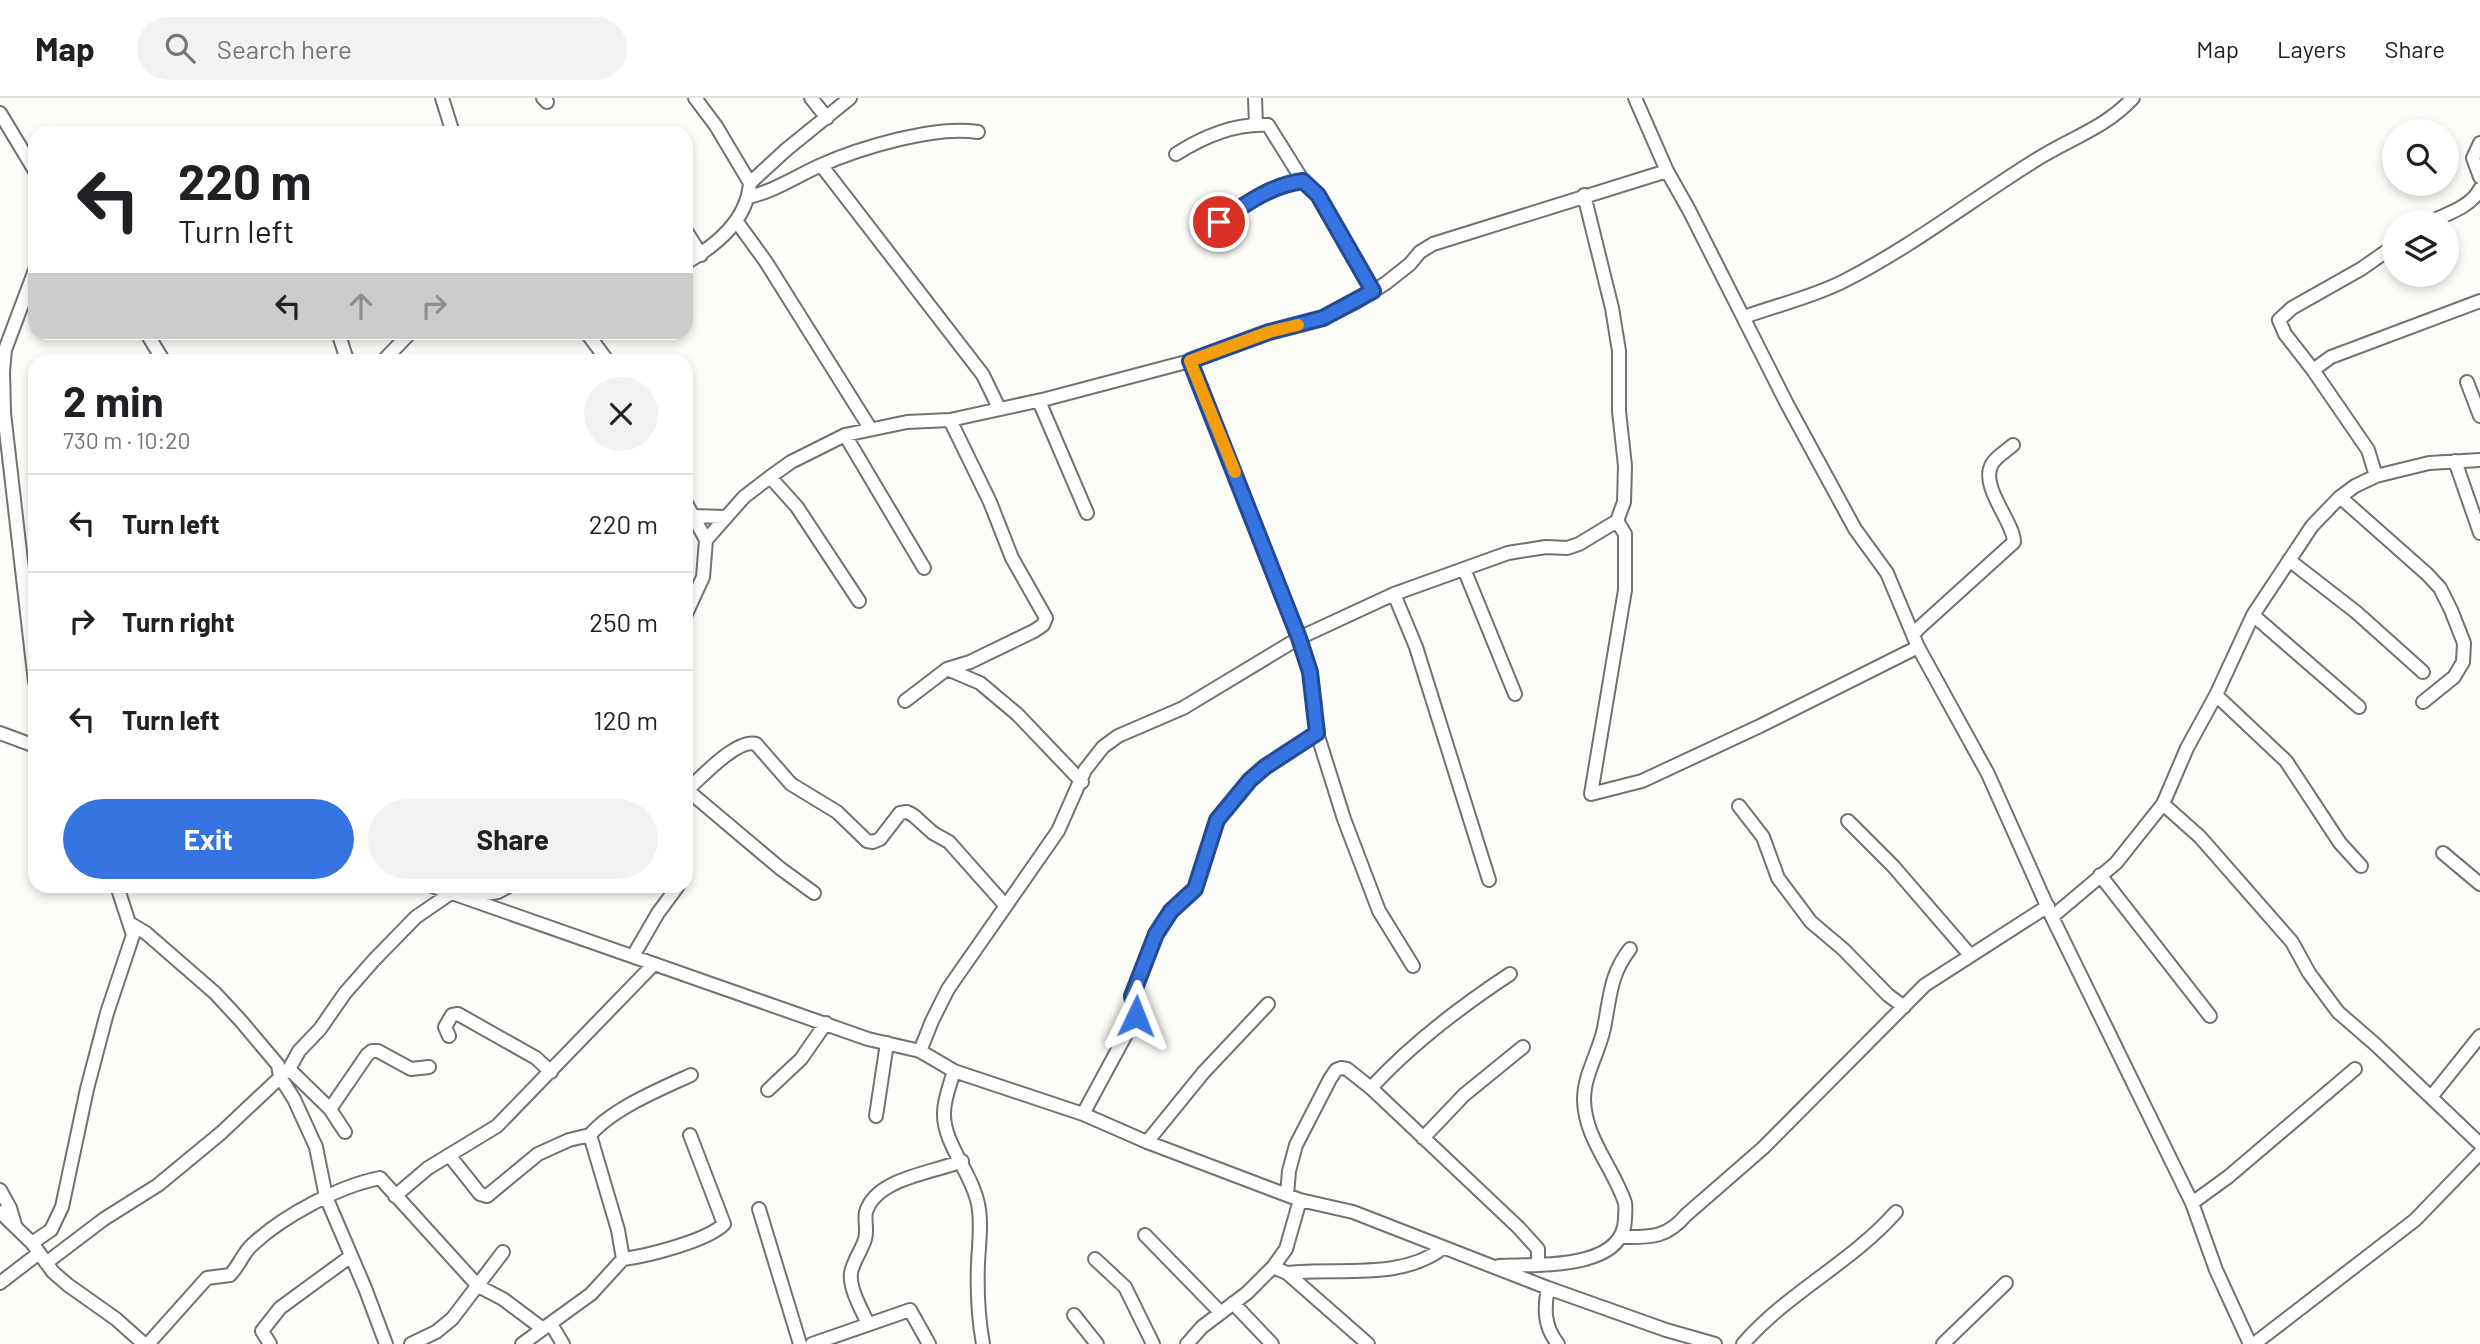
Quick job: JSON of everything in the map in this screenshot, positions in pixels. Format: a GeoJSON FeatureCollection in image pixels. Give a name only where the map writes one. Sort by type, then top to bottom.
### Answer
{"type":"FeatureCollection","features":[{"type":"Feature","properties":{"kind":"street"},"geometry":{"type":"LineString","coordinates":[[442,98],[451,126]]}},
{"type":"Feature","properties":{"kind":"street"},"geometry":{"type":"LineString","coordinates":[[693,259],[737,222],[749,197],[750,183],[716,126],[695,98]]}},
{"type":"Feature","properties":{"kind":"street"},"geometry":{"type":"LineString","coordinates":[[811,98],[827,118]]}},
{"type":"Feature","properties":{"kind":"street"},"geometry":{"type":"LineString","coordinates":[[750,183],[850,98]]}},
{"type":"Feature","properties":{"kind":"street"},"geometry":{"type":"LineString","coordinates":[[1255,98],[1256,124]]}},
{"type":"Feature","properties":{"kind":"street"},"geometry":{"type":"LineString","coordinates":[[1635,98],[1667,171],[1787,404],[1855,529],[1886,573],[1916,641],[1988,774],[2050,911],[2192,1203],[2216,1270],[2252,1344],[2415,1220],[2480,1153]]}},
{"type":"Feature","properties":{"kind":"street"},"geometry":{"type":"LineString","coordinates":[[1744,317],[1843,282],[1944,221],[2040,157],[2098,128],[2117,115],[2133,98]]}},
{"type":"Feature","properties":{"kind":"street"},"geometry":{"type":"LineString","coordinates":[[1,118],[28,159]]}},
{"type":"Feature","properties":{"kind":"street"},"geometry":{"type":"LineString","coordinates":[[1176,154],[1224,131],[1256,124],[1268,125],[1303,181],[1318,195],[1373,291]]}},
{"type":"Feature","properties":{"kind":"street"},"geometry":{"type":"LineString","coordinates":[[749,197],[769,192],[821,165],[879,145],[940,131],[962,129],[978,132]]}},
{"type":"Feature","properties":{"kind":"street"},"geometry":{"type":"LineString","coordinates":[[2480,143],[2473,158],[2480,177]]}},
{"type":"Feature","properties":{"kind":"street"},"geometry":{"type":"LineString","coordinates":[[821,165],[983,375],[999,408]]}},
{"type":"Feature","properties":{"kind":"street"},"geometry":{"type":"LineString","coordinates":[[706,540],[744,497],[770,477],[791,462],[845,435],[870,428],[950,419],[1039,401],[1190,361],[1269,332],[1323,318],[1373,291],[1410,264],[1420,251],[1433,244],[1667,171]]}},
{"type":"Feature","properties":{"kind":"street"},"geometry":{"type":"LineString","coordinates":[[1212,229],[1250,201],[1290,183],[1303,181]]}},
{"type":"Feature","properties":{"kind":"street"},"geometry":{"type":"LineString","coordinates":[[2454,210],[2468,203],[2480,189]]}},
{"type":"Feature","properties":{"kind":"street"},"geometry":{"type":"LineString","coordinates":[[920,1051],[948,989],[1058,831],[1089,764],[1103,747],[1118,736],[1183,708],[1299,638],[1394,594],[1508,552],[1546,547],[1567,548],[1580,544],[1617,521],[1623,502],[1625,466],[1619,411],[1619,351],[1612,308],[1584,195]]}},
{"type":"Feature","properties":{"kind":"street"},"geometry":{"type":"LineString","coordinates":[[737,222],[773,273],[870,428]]}},
{"type":"Feature","properties":{"kind":"street"},"geometry":{"type":"LineString","coordinates":[[693,242],[701,255]]}},
{"type":"Feature","properties":{"kind":"street"},"geometry":{"type":"LineString","coordinates":[[2376,476],[2368,450],[2285,334],[2279,320],[2292,307],[2382,254]]}},
{"type":"Feature","properties":{"kind":"street"},"geometry":{"type":"LineString","coordinates":[[28,289],[5,350],[3,372],[4,413],[28,621]]}},
{"type":"Feature","properties":{"kind":"street"},"geometry":{"type":"LineString","coordinates":[[2313,370],[2331,357],[2480,301]]}},
{"type":"Feature","properties":{"kind":"street"},"geometry":{"type":"LineString","coordinates":[[390,354],[403,340]]}},
{"type":"Feature","properties":{"kind":"street"},"geometry":{"type":"LineString","coordinates":[[1190,361],[1299,638],[1310,672],[1317,733],[1344,819],[1379,911],[1413,966]]}},
{"type":"Feature","properties":{"kind":"street"},"geometry":{"type":"LineString","coordinates":[[2468,382],[2480,415]]}},
{"type":"Feature","properties":{"kind":"street"},"geometry":{"type":"LineString","coordinates":[[1039,401],[1087,513]]}},
{"type":"Feature","properties":{"kind":"street"},"geometry":{"type":"LineString","coordinates":[[905,701],[947,669],[970,662],[1034,631],[1043,625],[1046,618],[1012,558],[990,502],[950,419]]}},
{"type":"Feature","properties":{"kind":"street"},"geometry":{"type":"LineString","coordinates":[[845,435],[924,568]]}},
{"type":"Feature","properties":{"kind":"street"},"geometry":{"type":"LineString","coordinates":[[1617,521],[1625,534],[1625,590],[1591,794],[1642,781],[1772,720],[1916,641],[1919,628],[2014,542],[2012,532],[1995,500],[1990,471],[1995,460],[2013,445]]}},
{"type":"Feature","properties":{"kind":"street"},"geometry":{"type":"LineString","coordinates":[[1620,1237],[1651,1237],[1667,1233],[1763,1148],[1925,985],[1970,955],[2050,911],[2116,863],[2163,804],[2187,748],[2216,695],[2253,615],[2312,526],[2340,497],[2376,476],[2429,463],[2480,460]]}},
{"type":"Feature","properties":{"kind":"street"},"geometry":{"type":"LineString","coordinates":[[2455,461],[2480,533]]}},
{"type":"Feature","properties":{"kind":"street"},"geometry":{"type":"LineString","coordinates":[[770,477],[797,507],[859,601]]}},
{"type":"Feature","properties":{"kind":"street"},"geometry":{"type":"LineString","coordinates":[[2340,497],[2427,574],[2440,588],[2451,610],[2464,643],[2463,662],[2454,677],[2423,702]]}},
{"type":"Feature","properties":{"kind":"street"},"geometry":{"type":"LineString","coordinates":[[693,516],[726,517]]}},
{"type":"Feature","properties":{"kind":"street"},"geometry":{"type":"LineString","coordinates":[[693,516],[706,540],[703,577],[693,599]]}},
{"type":"Feature","properties":{"kind":"street"},"geometry":{"type":"LineString","coordinates":[[2289,560],[2356,612],[2423,672]]}},
{"type":"Feature","properties":{"kind":"street"},"geometry":{"type":"LineString","coordinates":[[1464,569],[1515,694]]}},
{"type":"Feature","properties":{"kind":"street"},"geometry":{"type":"LineString","coordinates":[[1394,594],[1416,647],[1489,880]]}},
{"type":"Feature","properties":{"kind":"street"},"geometry":{"type":"LineString","coordinates":[[2253,615],[2359,707]]}},
{"type":"Feature","properties":{"kind":"street"},"geometry":{"type":"LineString","coordinates":[[947,669],[980,683],[1017,714],[1082,782]]}},
{"type":"Feature","properties":{"kind":"street"},"geometry":{"type":"LineString","coordinates":[[2216,695],[2286,761],[2340,843],[2361,866]]}},
{"type":"Feature","properties":{"kind":"street"},"geometry":{"type":"LineString","coordinates":[[0,733],[28,743]]}},
{"type":"Feature","properties":{"kind":"street"},"geometry":{"type":"LineString","coordinates":[[1083,1114],[1136,1016],[1132,996],[1156,934],[1171,911],[1195,889],[1217,820],[1250,780],[1317,733]]}},
{"type":"Feature","properties":{"kind":"street"},"geometry":{"type":"LineString","coordinates":[[693,784],[737,746],[751,742],[756,744],[791,784],[837,812],[866,841],[880,839],[900,813],[913,815],[933,833],[949,842],[1005,905]]}},
{"type":"Feature","properties":{"kind":"street"},"geometry":{"type":"LineString","coordinates":[[693,794],[781,869],[814,892]]}},
{"type":"Feature","properties":{"kind":"street"},"geometry":{"type":"LineString","coordinates":[[2163,804],[2200,838],[2292,942],[2309,973],[2338,1012],[2480,1144]]}},
{"type":"Feature","properties":{"kind":"street"},"geometry":{"type":"LineString","coordinates":[[1739,806],[1763,837],[1778,878],[1811,922],[1904,1007]]}},
{"type":"Feature","properties":{"kind":"street"},"geometry":{"type":"LineString","coordinates":[[1849,821],[1893,866],[1970,955]]}},
{"type":"Feature","properties":{"kind":"street"},"geometry":{"type":"LineString","coordinates":[[2443,853],[2480,884]]}},
{"type":"Feature","properties":{"kind":"street"},"geometry":{"type":"LineString","coordinates":[[2100,875],[2210,1016]]}},
{"type":"Feature","properties":{"kind":"street"},"geometry":{"type":"LineString","coordinates":[[39,1253],[62,1207],[90,1077],[107,1013],[133,935],[120,893]]}},
{"type":"Feature","properties":{"kind":"street"},"geometry":{"type":"LineString","coordinates":[[0,1283],[39,1253],[104,1219],[158,1185],[221,1133],[285,1073],[299,1051],[320,1030],[345,993],[374,960],[416,917],[452,893],[869,1039],[920,1051],[954,1071],[1083,1114],[1147,1142],[1300,1200],[1353,1212],[1548,1288],[1713,1344]]}},
{"type":"Feature","properties":{"kind":"street"},"geometry":{"type":"LineString","coordinates":[[465,897],[491,893]]}},
{"type":"Feature","properties":{"kind":"street"},"geometry":{"type":"LineString","coordinates":[[633,956],[673,893]]}},
{"type":"Feature","properties":{"kind":"street"},"geometry":{"type":"LineString","coordinates":[[131,924],[146,933],[215,993],[285,1073],[330,1109],[345,1132]]}},
{"type":"Feature","properties":{"kind":"street"},"geometry":{"type":"LineString","coordinates":[[1492,1266],[1576,1261],[1599,1256],[1610,1249],[1625,1227],[1626,1205],[1595,1145],[1584,1100],[1586,1079],[1602,1037],[1613,975],[1630,949]]}},
{"type":"Feature","properties":{"kind":"street"},"geometry":{"type":"LineString","coordinates":[[395,1195],[428,1168],[497,1126],[653,964]]}},
{"type":"Feature","properties":{"kind":"street"},"geometry":{"type":"LineString","coordinates":[[1371,1088],[1401,1055],[1471,1000],[1510,974]]}},
{"type":"Feature","properties":{"kind":"street"},"geometry":{"type":"LineString","coordinates":[[1147,1142],[1203,1073],[1268,1004]]}},
{"type":"Feature","properties":{"kind":"street"},"geometry":{"type":"LineString","coordinates":[[449,1036],[445,1027],[452,1015],[458,1014],[536,1058],[551,1072]]}},
{"type":"Feature","properties":{"kind":"street"},"geometry":{"type":"LineString","coordinates":[[768,1090],[801,1059],[826,1023]]}},
{"type":"Feature","properties":{"kind":"street"},"geometry":{"type":"LineString","coordinates":[[2431,1097],[2480,1036]]}},
{"type":"Feature","properties":{"kind":"street"},"geometry":{"type":"LineString","coordinates":[[876,1116],[887,1043]]}},
{"type":"Feature","properties":{"kind":"street"},"geometry":{"type":"LineString","coordinates":[[1423,1138],[1464,1095],[1523,1047]]}},
{"type":"Feature","properties":{"kind":"street"},"geometry":{"type":"LineString","coordinates":[[330,1109],[372,1051],[378,1051],[411,1069],[429,1067]]}},
{"type":"Feature","properties":{"kind":"street"},"geometry":{"type":"LineString","coordinates":[[1287,1195],[1289,1171],[1296,1145],[1336,1070],[1347,1069],[1371,1088],[1532,1241],[1538,1249],[1538,1263]]}},
{"type":"Feature","properties":{"kind":"street"},"geometry":{"type":"LineString","coordinates":[[2192,1203],[2228,1177],[2356,1069]]}},
{"type":"Feature","properties":{"kind":"street"},"geometry":{"type":"LineString","coordinates":[[954,1071],[944,1102],[943,1116],[947,1132],[962,1161],[978,1203],[980,1235],[977,1296],[983,1344]]}},
{"type":"Feature","properties":{"kind":"street"},"geometry":{"type":"LineString","coordinates":[[285,1073],[316,1147],[326,1197],[386,1344]]}},
{"type":"Feature","properties":{"kind":"street"},"geometry":{"type":"LineString","coordinates":[[449,1155],[481,1194],[487,1196],[538,1154],[569,1140],[590,1135],[608,1119],[691,1075]]}},
{"type":"Feature","properties":{"kind":"street"},"geometry":{"type":"LineString","coordinates":[[590,1135],[618,1230],[623,1259]]}},
{"type":"Feature","properties":{"kind":"street"},"geometry":{"type":"LineString","coordinates":[[522,1344],[591,1294],[623,1259],[656,1253],[699,1237],[724,1224],[690,1135]]}},
{"type":"Feature","properties":{"kind":"street"},"geometry":{"type":"LineString","coordinates":[[868,1324],[851,1275],[866,1236],[866,1213],[873,1197],[895,1183],[962,1161]]}},
{"type":"Feature","properties":{"kind":"street"},"geometry":{"type":"LineString","coordinates":[[0,1212],[68,1286],[107,1312],[146,1344],[207,1278],[211,1275],[230,1275],[248,1248],[287,1219],[326,1197],[380,1178],[478,1286],[547,1327],[563,1344]]}},
{"type":"Feature","properties":{"kind":"street"},"geometry":{"type":"LineString","coordinates":[[0,1190],[16,1227]]}},
{"type":"Feature","properties":{"kind":"street"},"geometry":{"type":"LineString","coordinates":[[1187,1344],[1202,1326],[1221,1313],[1273,1267],[1286,1249],[1300,1200]]}},
{"type":"Feature","properties":{"kind":"street"},"geometry":{"type":"LineString","coordinates":[[759,1209],[800,1344]]}},
{"type":"Feature","properties":{"kind":"street"},"geometry":{"type":"LineString","coordinates":[[1743,1344],[1761,1325],[1879,1231],[1896,1212]]}},
{"type":"Feature","properties":{"kind":"street"},"geometry":{"type":"LineString","coordinates":[[1145,1235],[1221,1313]]}},
{"type":"Feature","properties":{"kind":"street"},"geometry":{"type":"LineString","coordinates":[[1287,1273],[1387,1269],[1431,1257],[1443,1248]]}},
{"type":"Feature","properties":{"kind":"street"},"geometry":{"type":"LineString","coordinates":[[411,1344],[436,1332],[452,1319],[503,1252]]}},
{"type":"Feature","properties":{"kind":"street"},"geometry":{"type":"LineString","coordinates":[[270,1344],[262,1331],[280,1308],[351,1256]]}},
{"type":"Feature","properties":{"kind":"street"},"geometry":{"type":"LineString","coordinates":[[1095,1259],[1125,1287],[1153,1344]]}},
{"type":"Feature","properties":{"kind":"street"},"geometry":{"type":"LineString","coordinates":[[1273,1267],[1287,1273],[1368,1344]]}},
{"type":"Feature","properties":{"kind":"street"},"geometry":{"type":"LineString","coordinates":[[1943,1344],[2006,1283]]}},
{"type":"Feature","properties":{"kind":"street"},"geometry":{"type":"LineString","coordinates":[[1548,1288],[1544,1307],[1547,1324],[1558,1344]]}},
{"type":"Feature","properties":{"kind":"street"},"geometry":{"type":"LineString","coordinates":[[1233,1303],[1272,1344]]}},
{"type":"Feature","properties":{"kind":"street"},"geometry":{"type":"LineString","coordinates":[[812,1344],[909,1310],[929,1344]]}},
{"type":"Feature","properties":{"kind":"street"},"geometry":{"type":"LineString","coordinates":[[1074,1315],[1097,1344]]}},
{"type":"Feature","properties":{"kind":"slow traffic"},"geometry":{"type":"LineString","coordinates":[[1235,472],[1190,361],[1269,332],[1298,325]]}},
{"type":"Feature","properties":{"kind":"route"},"geometry":{"type":"LineString","coordinates":[[1136,1016],[1132,996],[1156,934],[1171,911],[1195,889],[1217,820],[1250,780],[1282,754],[1317,733],[1310,672],[1299,638],[1190,361],[1269,332],[1323,318],[1373,291],[1318,195],[1303,181],[1290,183],[1250,201],[1219,222]]}}]}
